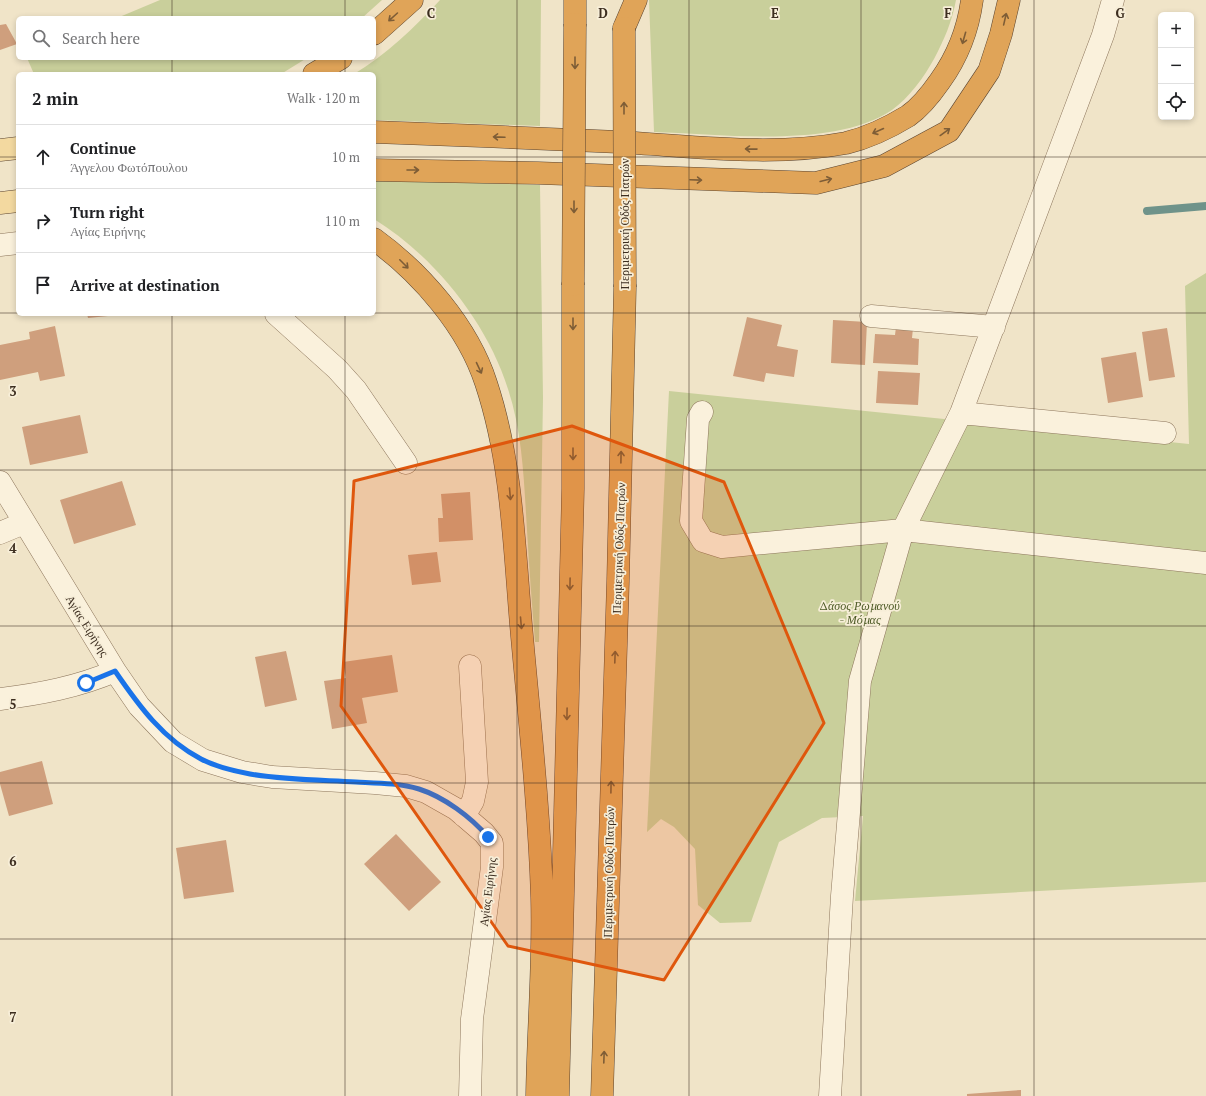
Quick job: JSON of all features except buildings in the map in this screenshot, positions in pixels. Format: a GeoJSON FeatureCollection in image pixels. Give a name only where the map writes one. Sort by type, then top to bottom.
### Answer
{"type":"FeatureCollection","features":[{"type":"Feature","properties":{"kind":"highway"},"geometry":{"type":"LineString","coordinates":[[376,32],[412,0]]}},
{"type":"Feature","properties":{"kind":"highway"},"geometry":{"type":"LineString","coordinates":[[558,1096],[572,489],[575,0]]}},
{"type":"Feature","properties":{"kind":"highway","name":"Περιμετρική Οδός Πατρών"},"geometry":{"type":"LineString","coordinates":[[602,1096],[618,581],[625,287],[624,0]]}},
{"type":"Feature","properties":{"kind":"highway"},"geometry":{"type":"LineString","coordinates":[[624,28],[636,0]]}},
{"type":"Feature","properties":{"kind":"highway"},"geometry":{"type":"LineString","coordinates":[[376,132],[538,138],[749,149],[805,149],[847,142],[879,131],[909,115],[930,95],[962,45],[970,17],[972,0]]}},
{"type":"Feature","properties":{"kind":"highway"},"geometry":{"type":"LineString","coordinates":[[376,170],[538,173],[816,183],[884,166],[948,131],[989,71],[1001,34],[1009,0]]}},
{"type":"Feature","properties":{"kind":"highway"},"geometry":{"type":"LineString","coordinates":[[317,72],[338,60]]}},
{"type":"Feature","properties":{"kind":"highway"},"geometry":{"type":"LineString","coordinates":[[376,240],[391,251],[436,295],[468,345],[486,382],[508,472],[538,799],[543,950],[537,1096]]}},
{"type":"Feature","properties":{"kind":"main road"},"geometry":{"type":"LineString","coordinates":[[0,150],[16,148]]}},
{"type":"Feature","properties":{"kind":"main road"},"geometry":{"type":"LineString","coordinates":[[0,203],[16,201]]}},
{"type":"Feature","properties":{"kind":"street"},"geometry":{"type":"LineString","coordinates":[[830,1096],[842,896],[860,681],[903,530],[961,413],[1104,35],[1113,0]]}},
{"type":"Feature","properties":{"kind":"street"},"geometry":{"type":"LineString","coordinates":[[0,245],[16,243]]}},
{"type":"Feature","properties":{"kind":"street"},"geometry":{"type":"LineString","coordinates":[[278,316],[326,358],[356,390],[406,463]]}},
{"type":"Feature","properties":{"kind":"street"},"geometry":{"type":"LineString","coordinates":[[870,316],[994,327]]}},
{"type":"Feature","properties":{"kind":"street"},"geometry":{"type":"LineString","coordinates":[[702,412],[698,426],[691,521],[703,541],[722,547],[903,530],[1206,563]]}},
{"type":"Feature","properties":{"kind":"street"},"geometry":{"type":"LineString","coordinates":[[961,413],[1165,433]]}},
{"type":"Feature","properties":{"kind":"street","name":"Αγίας Ειρήνης"},"geometry":{"type":"LineString","coordinates":[[0,482],[115,671],[153,722],[173,742],[203,760],[242,772],[272,777],[406,786],[433,795],[464,816],[484,832],[492,843],[493,848],[474,998],[470,1096]]}},
{"type":"Feature","properties":{"kind":"street"},"geometry":{"type":"LineString","coordinates":[[0,533],[24,523]]}},
{"type":"Feature","properties":{"kind":"street"},"geometry":{"type":"LineString","coordinates":[[464,816],[473,801],[477,782],[470,666]]}},
{"type":"Feature","properties":{"kind":"street"},"geometry":{"type":"LineString","coordinates":[[0,699],[46,693],[72,687],[115,671]]}},
{"type":"Feature","properties":{"kind":"highlighted area"},"geometry":{"type":"Polygon","coordinates":[[[572,426],[724,482],[824,723],[664,980],[508,946],[341,706],[354,481],[572,426]]]}},
{"type":"Feature","properties":{"kind":"green space"},"geometry":{"type":"Polygon","coordinates":[[[160,0],[382,0],[364,16],[122,16],[160,0]]]}},
{"type":"Feature","properties":{"kind":"green space"},"geometry":{"type":"Polygon","coordinates":[[[440,0],[541,0],[540,126],[376,120],[376,72],[357,72],[376,60],[420,21],[440,0]]]}},
{"type":"Feature","properties":{"kind":"green space"},"geometry":{"type":"Polygon","coordinates":[[[649,0],[956,0],[947,31],[930,66],[910,93],[892,110],[868,122],[840,130],[809,135],[744,136],[654,132],[649,0]]]}},
{"type":"Feature","properties":{"kind":"green space"},"geometry":{"type":"Polygon","coordinates":[[[28,60],[304,60],[284,72],[33,72],[28,60]]]}},
{"type":"Feature","properties":{"kind":"green space"},"geometry":{"type":"Polygon","coordinates":[[[376,179],[540,185],[543,398],[539,642],[535,642],[520,441],[508,389],[499,364],[487,339],[456,293],[437,271],[396,234],[376,220],[376,179]]]}},
{"type":"Feature","properties":{"kind":"green space","name":"Δάσος Ρωμανού - Μόμας"},"geometry":{"type":"Polygon","coordinates":[[[1206,273],[1206,882],[855,901],[863,816],[822,818],[779,842],[751,922],[720,923],[698,905],[695,849],[674,827],[661,819],[647,832],[669,391],[1189,444],[1185,286],[1206,273]]]}},
{"type":"Feature","properties":{"kind":"waterway"},"geometry":{"type":"LineString","coordinates":[[1147,211],[1206,206]]}},
{"type":"Feature","properties":{"kind":"route"},"geometry":{"type":"LineString","coordinates":[[86,683],[115,671],[139,706],[173,742],[192,754],[215,765],[242,772],[272,777],[406,786],[426,792],[440,799],[484,832],[488,837]]}}]}
